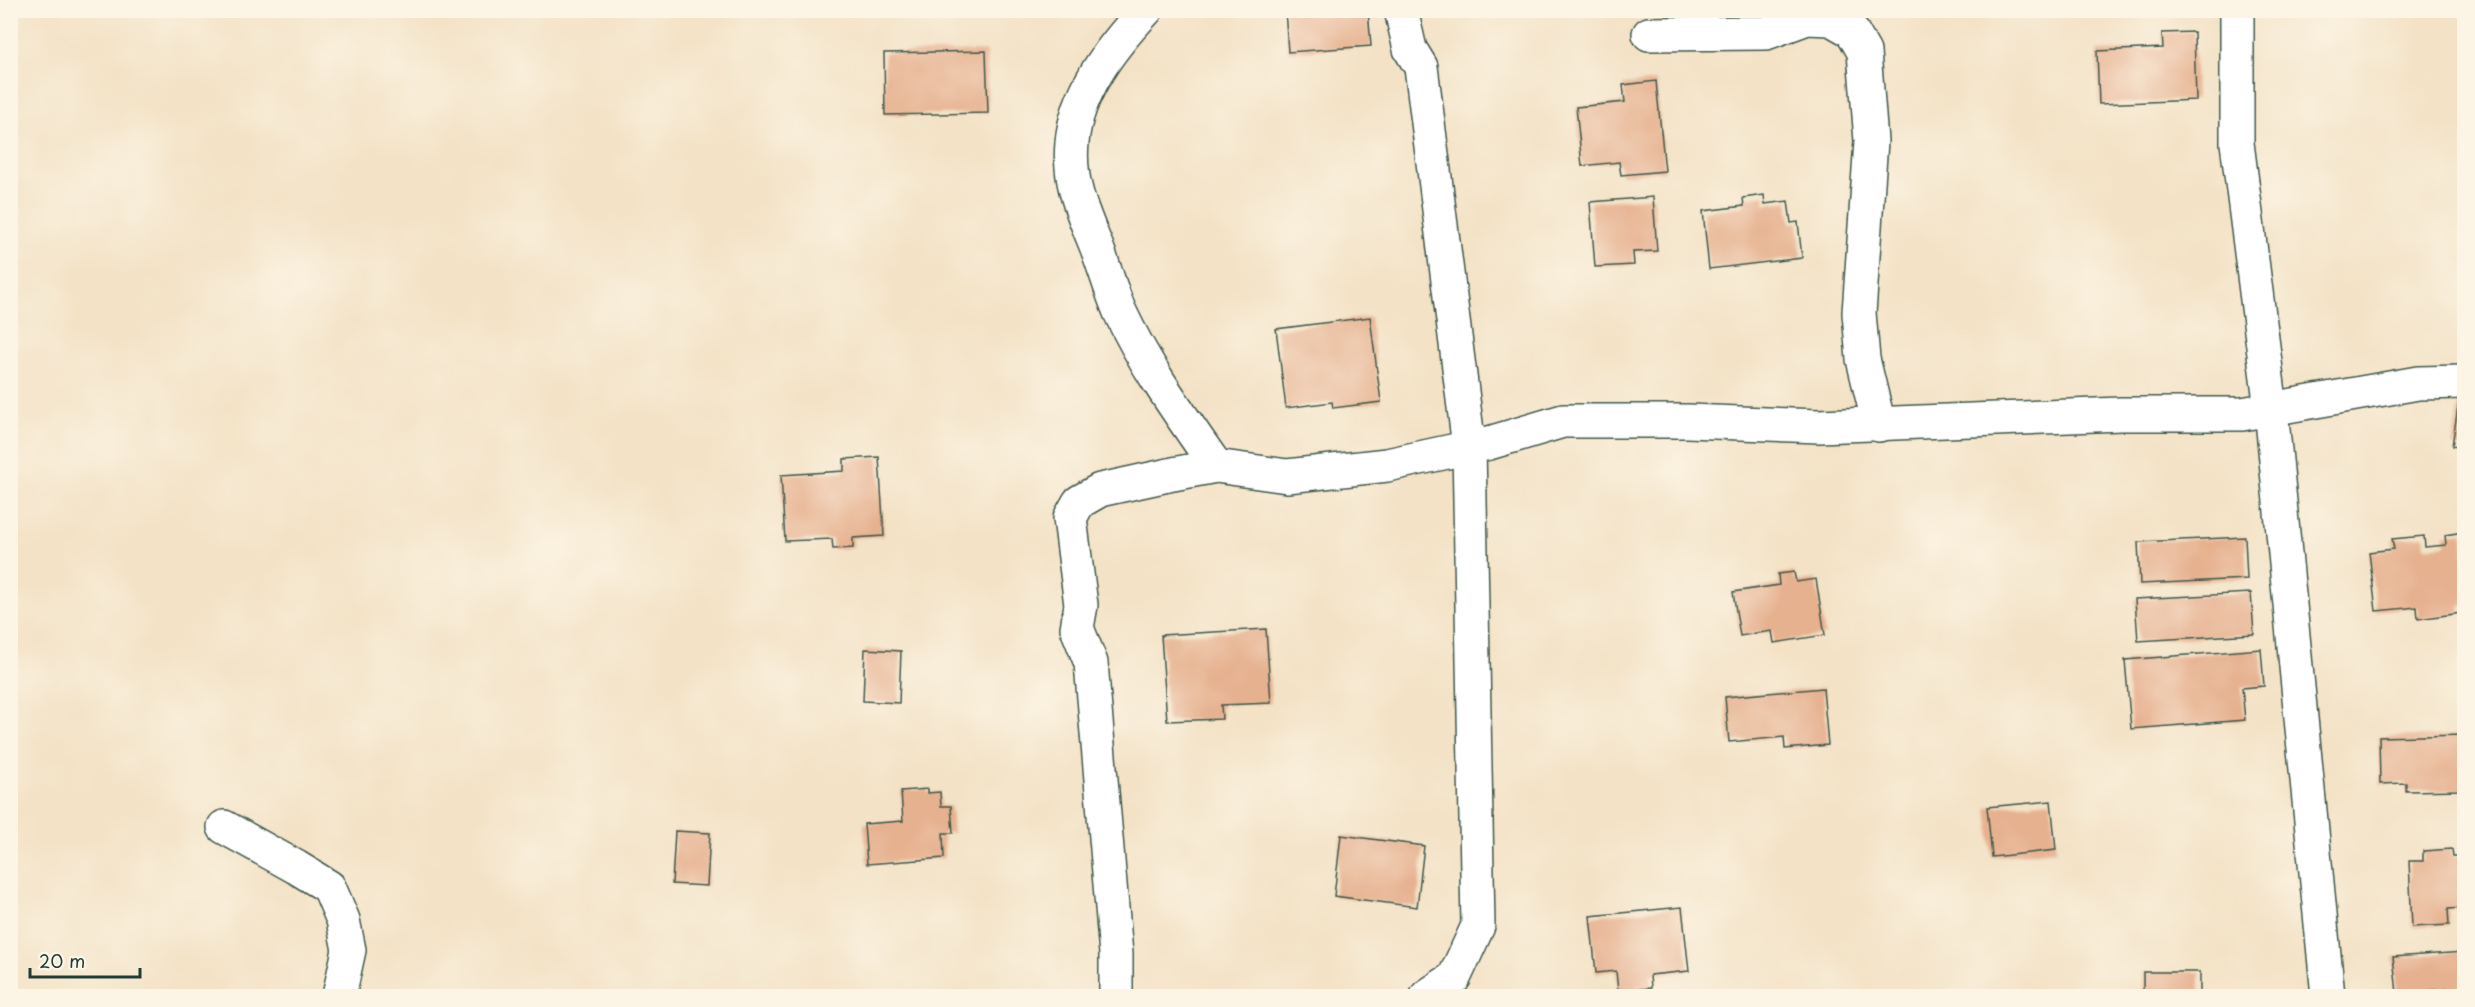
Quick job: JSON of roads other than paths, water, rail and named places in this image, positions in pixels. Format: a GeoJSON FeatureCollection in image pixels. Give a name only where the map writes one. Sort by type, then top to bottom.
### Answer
{"type":"FeatureCollection","features":[{"type":"Feature","properties":{"kind":"street"},"geometry":{"type":"LineString","coordinates":[[1146,10],[1119,39],[1094,78],[1078,114],[1071,143],[1075,193],[1120,311],[1148,362],[1216,466]]}},
{"type":"Feature","properties":{"kind":"street"},"geometry":{"type":"LineString","coordinates":[[1401,10],[1410,49],[1421,67],[1469,447],[1478,926],[1454,978],[1427,996]]}},
{"type":"Feature","properties":{"kind":"street"},"geometry":{"type":"LineString","coordinates":[[2237,10],[2237,142],[2271,409],[2328,996]]}},
{"type":"Feature","properties":{"kind":"street"},"geometry":{"type":"LineString","coordinates":[[1649,34],[1766,33],[1808,18],[1831,19],[1852,31],[1864,52],[1871,141],[1859,313],[1863,359],[1879,425]]}},
{"type":"Feature","properties":{"kind":"street"},"geometry":{"type":"LineString","coordinates":[[1116,996],[1116,954],[1092,663],[1077,628],[1081,605],[1070,518],[1079,502],[1100,490],[1216,466],[1287,476],[1388,465],[1469,447],[1563,422],[1687,421],[1819,426],[2121,414],[2241,414],[2418,383],[2464,382]]}},
{"type":"Feature","properties":{"kind":"street"},"geometry":{"type":"LineString","coordinates":[[224,827],[329,887],[343,920],[349,950],[339,996]]}}]}
